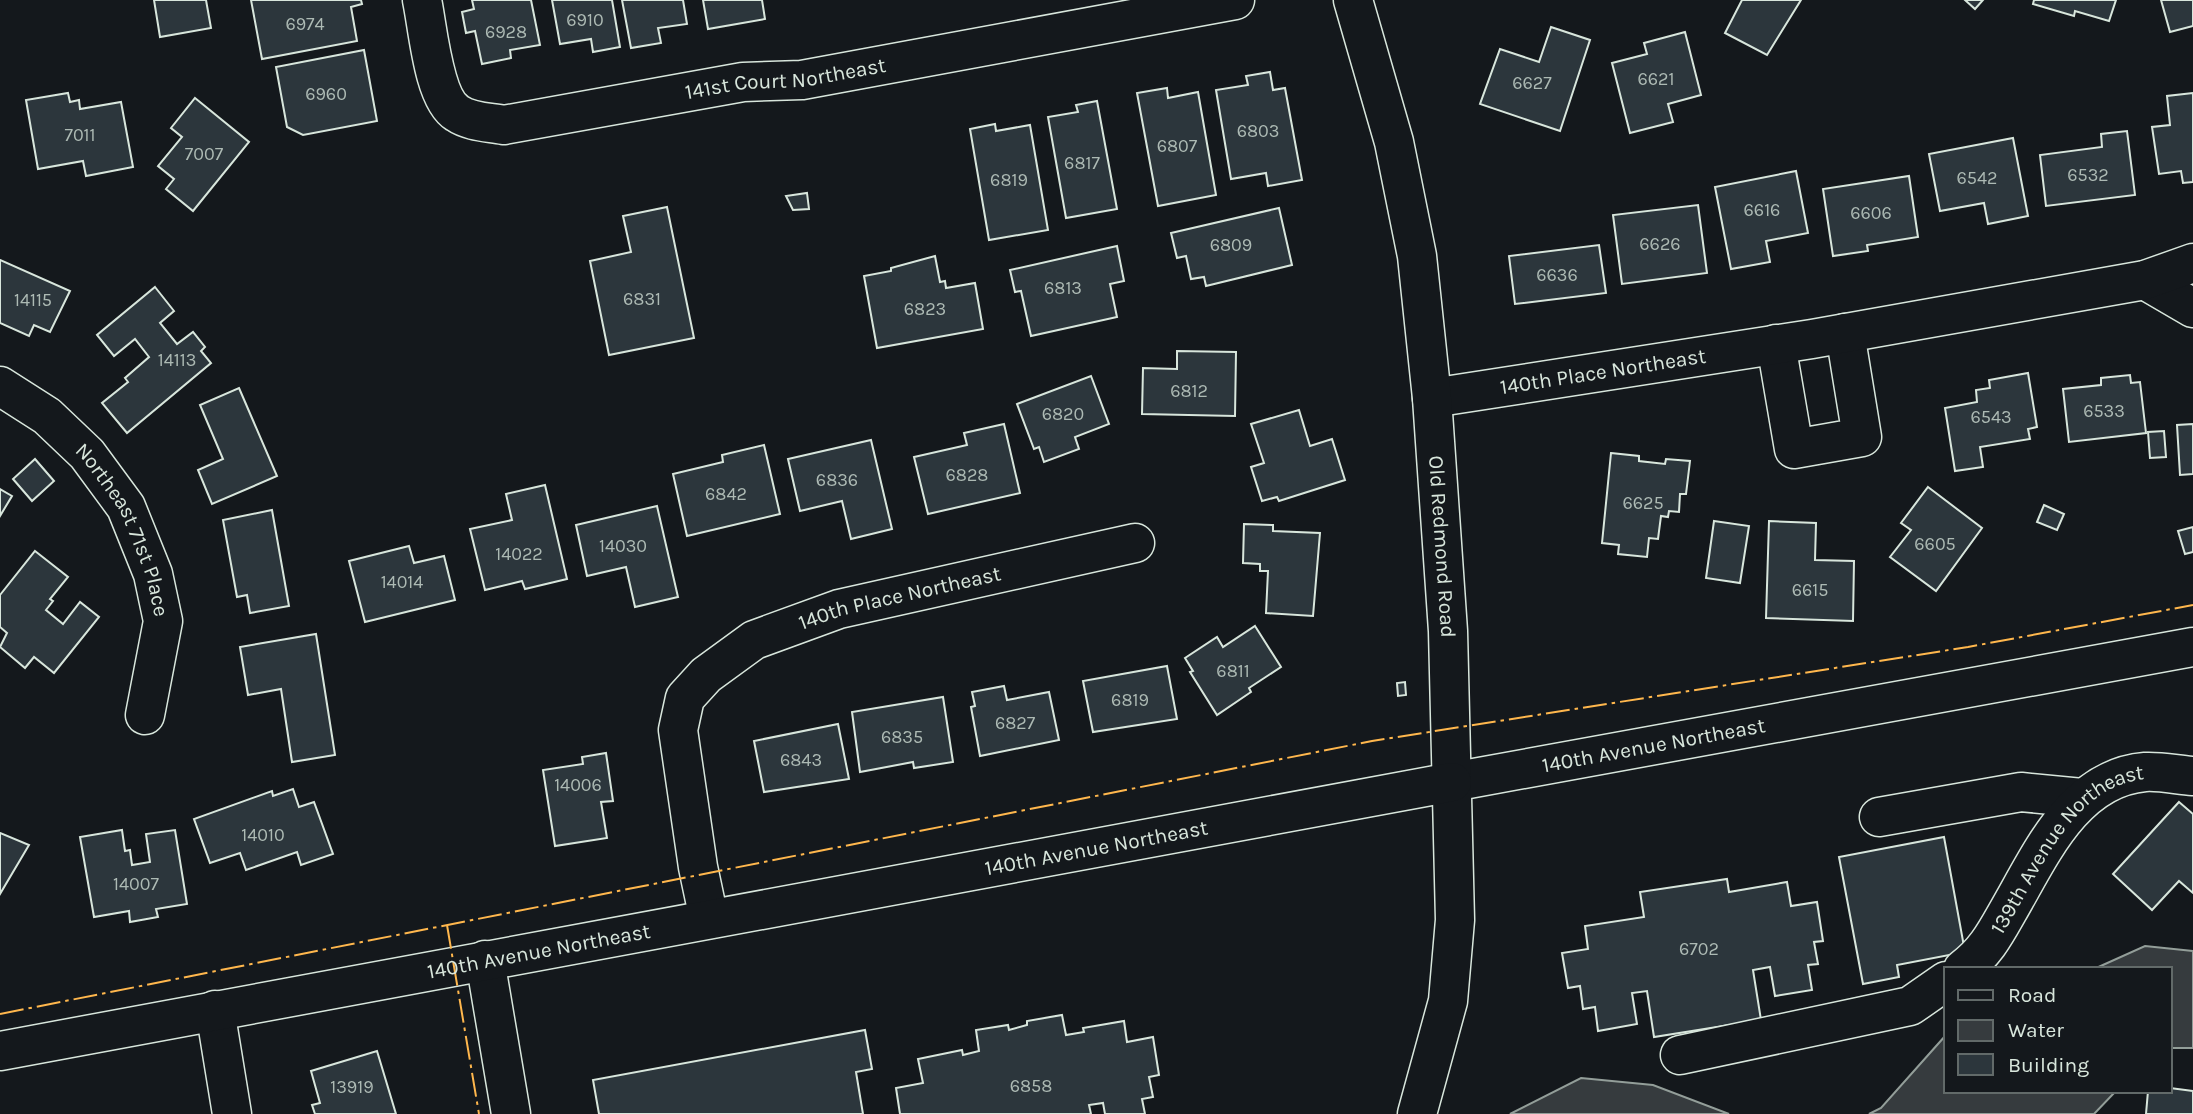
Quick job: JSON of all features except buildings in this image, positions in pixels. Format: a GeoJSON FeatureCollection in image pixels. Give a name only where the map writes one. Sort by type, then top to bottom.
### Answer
{"type":"FeatureCollection","features":[{"type":"Feature","properties":{"kind":"street","name":"141st Court Northeast"},"geometry":{"type":"LineString","coordinates":[[422,0],[443,100],[456,113],[472,120],[504,125],[743,82],[802,80],[1235,0]]}},
{"type":"Feature","properties":{"kind":"street","name":"Old Redmond Road"},"geometry":{"type":"LineString","coordinates":[[1353,0],[1394,142],[1414,243],[1432,398],[1448,631],[1455,920],[1448,1001],[1414,1109]]}},
{"type":"Feature","properties":{"kind":"street","name":"140th Place Northeast"},"geometry":{"type":"LineString","coordinates":[[1432,398],[1845,333],[2145,280],[2193,263]]}},
{"type":"Feature","properties":{"kind":"street"},"geometry":{"type":"LineString","coordinates":[[2145,280],[2193,308]]}},
{"type":"Feature","properties":{"kind":"street"},"geometry":{"type":"LineString","coordinates":[[1776,344],[1794,449],[1807,447],[1862,437],[1845,333]]}},
{"type":"Feature","properties":{"kind":"street","name":"Northeast 71st Place"},"geometry":{"type":"LineString","coordinates":[[0,386],[47,416],[87,454],[126,507],[153,574],[163,621],[145,715]]}},
{"type":"Feature","properties":{"kind":"street","name":"140th Place Northeast"},"geometry":{"type":"LineString","coordinates":[[709,919],[698,867],[678,730],[685,698],[706,675],[754,640],[839,609],[1135,542]]}},
{"type":"Feature","properties":{"kind":"street","name":"140th Avenue Northeast"},"geometry":{"type":"LineString","coordinates":[[0,1051],[2193,647]]}},
{"type":"Feature","properties":{"kind":"street","name":"139th Avenue Northeast"},"geometry":{"type":"LineString","coordinates":[[1966,967],[1983,955],[2044,850],[2082,798],[2115,780],[2145,772],[2193,776]]}},
{"type":"Feature","properties":{"kind":"street"},"geometry":{"type":"LineString","coordinates":[[1879,817],[2021,792],[2082,798]]}},
{"type":"Feature","properties":{"kind":"street"},"geometry":{"type":"LineString","coordinates":[[485,960],[511,1114]]}},
{"type":"Feature","properties":{"kind":"street"},"geometry":{"type":"LineString","coordinates":[[1680,1055],[1910,1006],[1944,982]]}},
{"type":"Feature","properties":{"kind":"street"},"geometry":{"type":"LineString","coordinates":[[215,1010],[232,1114]]}},
{"type":"Feature","properties":{"kind":"water"},"geometry":{"type":"Polygon","coordinates":[[[2145,946],[2193,951],[2193,1048],[2172,1048],[2172,967],[2098,967],[2145,946]]]}},
{"type":"Feature","properties":{"kind":"water"},"geometry":{"type":"Polygon","coordinates":[[[1944,1037],[1944,1093],[2114,1093],[2094,1114],[1869,1114],[1881,1108],[1944,1037]]]}},
{"type":"Feature","properties":{"kind":"water"},"geometry":{"type":"Polygon","coordinates":[[[1581,1078],[1653,1085],[1729,1114],[1510,1114],[1581,1078]]]}},
{"type":"Feature","properties":{"kind":"power"},"geometry":{"type":"LineString","coordinates":[[0,1014],[1372,741],[1968,647],[2193,605]]}},
{"type":"Feature","properties":{"kind":"power"},"geometry":{"type":"LineString","coordinates":[[447,925],[479,1114]]}}]}
